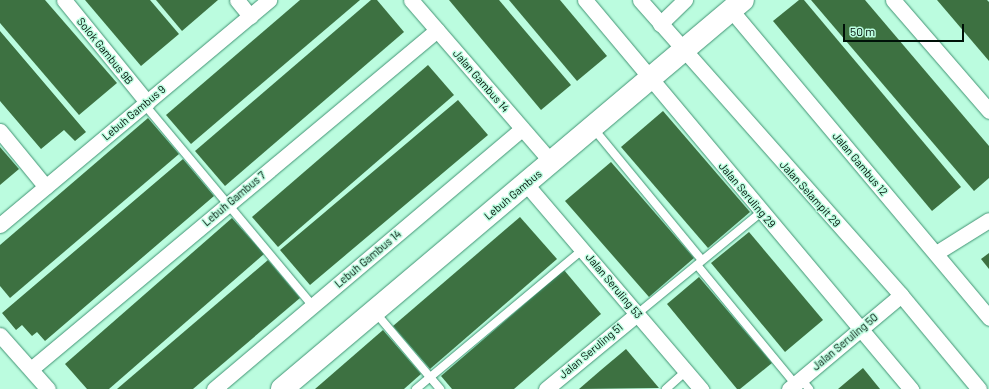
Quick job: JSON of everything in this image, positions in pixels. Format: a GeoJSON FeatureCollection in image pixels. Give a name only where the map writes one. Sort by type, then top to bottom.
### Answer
{"type":"FeatureCollection","features":[{"type":"Feature","properties":{"kind":"street","name":"Solok Gambus 9B"},"geometry":{"type":"LineString","coordinates":[[64,0],[146,103]]}},
{"type":"Feature","properties":{"kind":"street"},"geometry":{"type":"LineString","coordinates":[[237,0],[250,16]]}},
{"type":"Feature","properties":{"kind":"street","name":"Lebuh Gambus 9"},"geometry":{"type":"LineString","coordinates":[[0,225],[269,0]]}},
{"type":"Feature","properties":{"kind":"street","name":"Jalan Gambus 14"},"geometry":{"type":"LineString","coordinates":[[411,0],[552,163]]}},
{"type":"Feature","properties":{"kind":"street","name":"Jalan Seruling 29"},"geometry":{"type":"LineString","coordinates":[[585,0],[761,212],[911,389]]}},
{"type":"Feature","properties":{"kind":"street","name":"Jalan Selampit 29"},"geometry":{"type":"LineString","coordinates":[[640,0],[683,51],[901,296],[979,389]]}},
{"type":"Feature","properties":{"kind":"street"},"geometry":{"type":"LineString","coordinates":[[660,24],[685,0]]}},
{"type":"Feature","properties":{"kind":"street"},"geometry":{"type":"LineString","coordinates":[[893,0],[989,111]]}},
{"type":"Feature","properties":{"kind":"street","name":"Lebuh Gambus"},"geometry":{"type":"LineString","coordinates":[[282,389],[552,163],[737,5]]}},
{"type":"Feature","properties":{"kind":"street","name":"Jalan Gambus 12"},"geometry":{"type":"LineString","coordinates":[[737,5],[989,318]]}},
{"type":"Feature","properties":{"kind":"street","name":"Lebuh Gambus 7"},"geometry":{"type":"LineString","coordinates":[[31,369],[436,30]]}},
{"type":"Feature","properties":{"kind":"street","name":"Lebuh Gambus 14"},"geometry":{"type":"LineString","coordinates":[[214,389],[522,129]]}},
{"type":"Feature","properties":{"kind":"street"},"geometry":{"type":"LineString","coordinates":[[0,131],[46,186]]}},
{"type":"Feature","properties":{"kind":"street","name":"Jalan Seruling 53"},"geometry":{"type":"LineString","coordinates":[[526,184],[701,389]]}},
{"type":"Feature","properties":{"kind":"street"},"geometry":{"type":"LineString","coordinates":[[936,254],[989,220]]}},
{"type":"Feature","properties":{"kind":"street","name":"Jalan Seruling 50"},"geometry":{"type":"LineString","coordinates":[[798,385],[901,296]]}},
{"type":"Feature","properties":{"kind":"street","name":"Jalan Seruling 51"},"geometry":{"type":"LineString","coordinates":[[546,389],[637,314]]}},
{"type":"Feature","properties":{"kind":"street"},"geometry":{"type":"LineString","coordinates":[[0,335],[48,389]]}},
{"type":"Feature","properties":{"kind":"lane"},"geometry":{"type":"LineString","coordinates":[[146,103],[313,306]]}},
{"type":"Feature","properties":{"kind":"lane"},"geometry":{"type":"LineString","coordinates":[[592,128],[798,385]]}},
{"type":"Feature","properties":{"kind":"lane"},"geometry":{"type":"LineString","coordinates":[[637,314],[761,212]]}},
{"type":"Feature","properties":{"kind":"lane"},"geometry":{"type":"LineString","coordinates":[[416,389],[582,250]]}},
{"type":"Feature","properties":{"kind":"lane"},"geometry":{"type":"LineString","coordinates":[[375,312],[440,389]]}},
{"type":"Feature","properties":{"kind":"lane"},"geometry":{"type":"LineString","coordinates":[[666,389],[686,371]]}},
{"type":"Feature","properties":{"kind":"building"},"geometry":{"type":"Polygon","coordinates":[[[0,0],[45,0],[117,83],[79,115],[0,23],[0,0]]]}},
{"type":"Feature","properties":{"kind":"building"},"geometry":{"type":"Polygon","coordinates":[[[85,0],[150,0],[179,34],[141,66],[85,0]]]}},
{"type":"Feature","properties":{"kind":"building"},"geometry":{"type":"Polygon","coordinates":[[[156,0],[218,0],[182,31],[156,0]]]}},
{"type":"Feature","properties":{"kind":"building"},"geometry":{"type":"Polygon","coordinates":[[[300,0],[360,0],[191,144],[166,115],[300,0]]]}},
{"type":"Feature","properties":{"kind":"building"},"geometry":{"type":"Polygon","coordinates":[[[371,0],[377,0],[404,32],[225,186],[195,151],[371,0]]]}},
{"type":"Feature","properties":{"kind":"building"},"geometry":{"type":"Polygon","coordinates":[[[449,0],[499,0],[571,85],[541,110],[449,0]]]}},
{"type":"Feature","properties":{"kind":"building"},"geometry":{"type":"Polygon","coordinates":[[[509,0],[560,0],[607,56],[577,81],[509,0]]]}},
{"type":"Feature","properties":{"kind":"building"},"geometry":{"type":"Polygon","coordinates":[[[799,0],[804,0],[961,187],[932,211],[773,21],[799,0]]]}},
{"type":"Feature","properties":{"kind":"building"},"geometry":{"type":"Polygon","coordinates":[[[811,0],[865,0],[989,146],[989,178],[974,191],[811,0]]]}},
{"type":"Feature","properties":{"kind":"building"},"geometry":{"type":"Polygon","coordinates":[[[937,0],[987,0],[989,2],[989,61],[937,0]]]}},
{"type":"Feature","properties":{"kind":"building"},"geometry":{"type":"Polygon","coordinates":[[[0,31],[86,132],[75,141],[64,130],[41,149],[0,101],[0,31]]]}},
{"type":"Feature","properties":{"kind":"building"},"geometry":{"type":"Polygon","coordinates":[[[428,65],[454,95],[278,247],[252,217],[428,65]]]}},
{"type":"Feature","properties":{"kind":"building"},"geometry":{"type":"Polygon","coordinates":[[[458,100],[488,135],[310,285],[280,250],[458,100]]]}},
{"type":"Feature","properties":{"kind":"building"},"geometry":{"type":"Polygon","coordinates":[[[663,111],[750,212],[708,248],[621,147],[663,111]]]}},
{"type":"Feature","properties":{"kind":"building"},"geometry":{"type":"Polygon","coordinates":[[[148,118],[179,154],[10,298],[0,286],[0,245],[148,118]]]}},
{"type":"Feature","properties":{"kind":"building"},"geometry":{"type":"Polygon","coordinates":[[[0,147],[19,169],[0,185],[0,147]]]}},
{"type":"Feature","properties":{"kind":"building"},"geometry":{"type":"Polygon","coordinates":[[[183,159],[214,196],[45,341],[37,332],[32,336],[22,325],[16,330],[2,313],[183,159]]]}},
{"type":"Feature","properties":{"kind":"building"},"geometry":{"type":"Polygon","coordinates":[[[611,162],[694,258],[649,297],[565,201],[611,162]]]}},
{"type":"Feature","properties":{"kind":"building"},"geometry":{"type":"Polygon","coordinates":[[[520,217],[557,259],[430,369],[393,326],[520,217]]]}},
{"type":"Feature","properties":{"kind":"building"},"geometry":{"type":"Polygon","coordinates":[[[232,218],[264,254],[109,389],[87,389],[65,364],[232,218]]]}},
{"type":"Feature","properties":{"kind":"building"},"geometry":{"type":"Polygon","coordinates":[[[749,232],[823,320],[785,352],[711,263],[749,232]]]}},
{"type":"Feature","properties":{"kind":"building"},"geometry":{"type":"Polygon","coordinates":[[[989,253],[989,269],[981,259],[989,253]]]}},
{"type":"Feature","properties":{"kind":"building"},"geometry":{"type":"Polygon","coordinates":[[[268,260],[300,298],[193,389],[117,389],[268,260]]]}},
{"type":"Feature","properties":{"kind":"building"},"geometry":{"type":"Polygon","coordinates":[[[564,270],[601,314],[514,389],[452,389],[441,376],[564,270]]]}},
{"type":"Feature","properties":{"kind":"building"},"geometry":{"type":"Polygon","coordinates":[[[699,277],[772,363],[740,389],[737,389],[667,304],[699,277]]]}},
{"type":"Feature","properties":{"kind":"building"},"geometry":{"type":"Polygon","coordinates":[[[383,330],[421,374],[404,389],[315,389],[383,330]]]}},
{"type":"Feature","properties":{"kind":"building"},"geometry":{"type":"Polygon","coordinates":[[[626,349],[659,388],[579,389],[601,370],[626,349]]]}},
{"type":"Feature","properties":{"kind":"building"},"geometry":{"type":"Polygon","coordinates":[[[863,368],[880,389],[838,389],[863,368]]]}}]}
